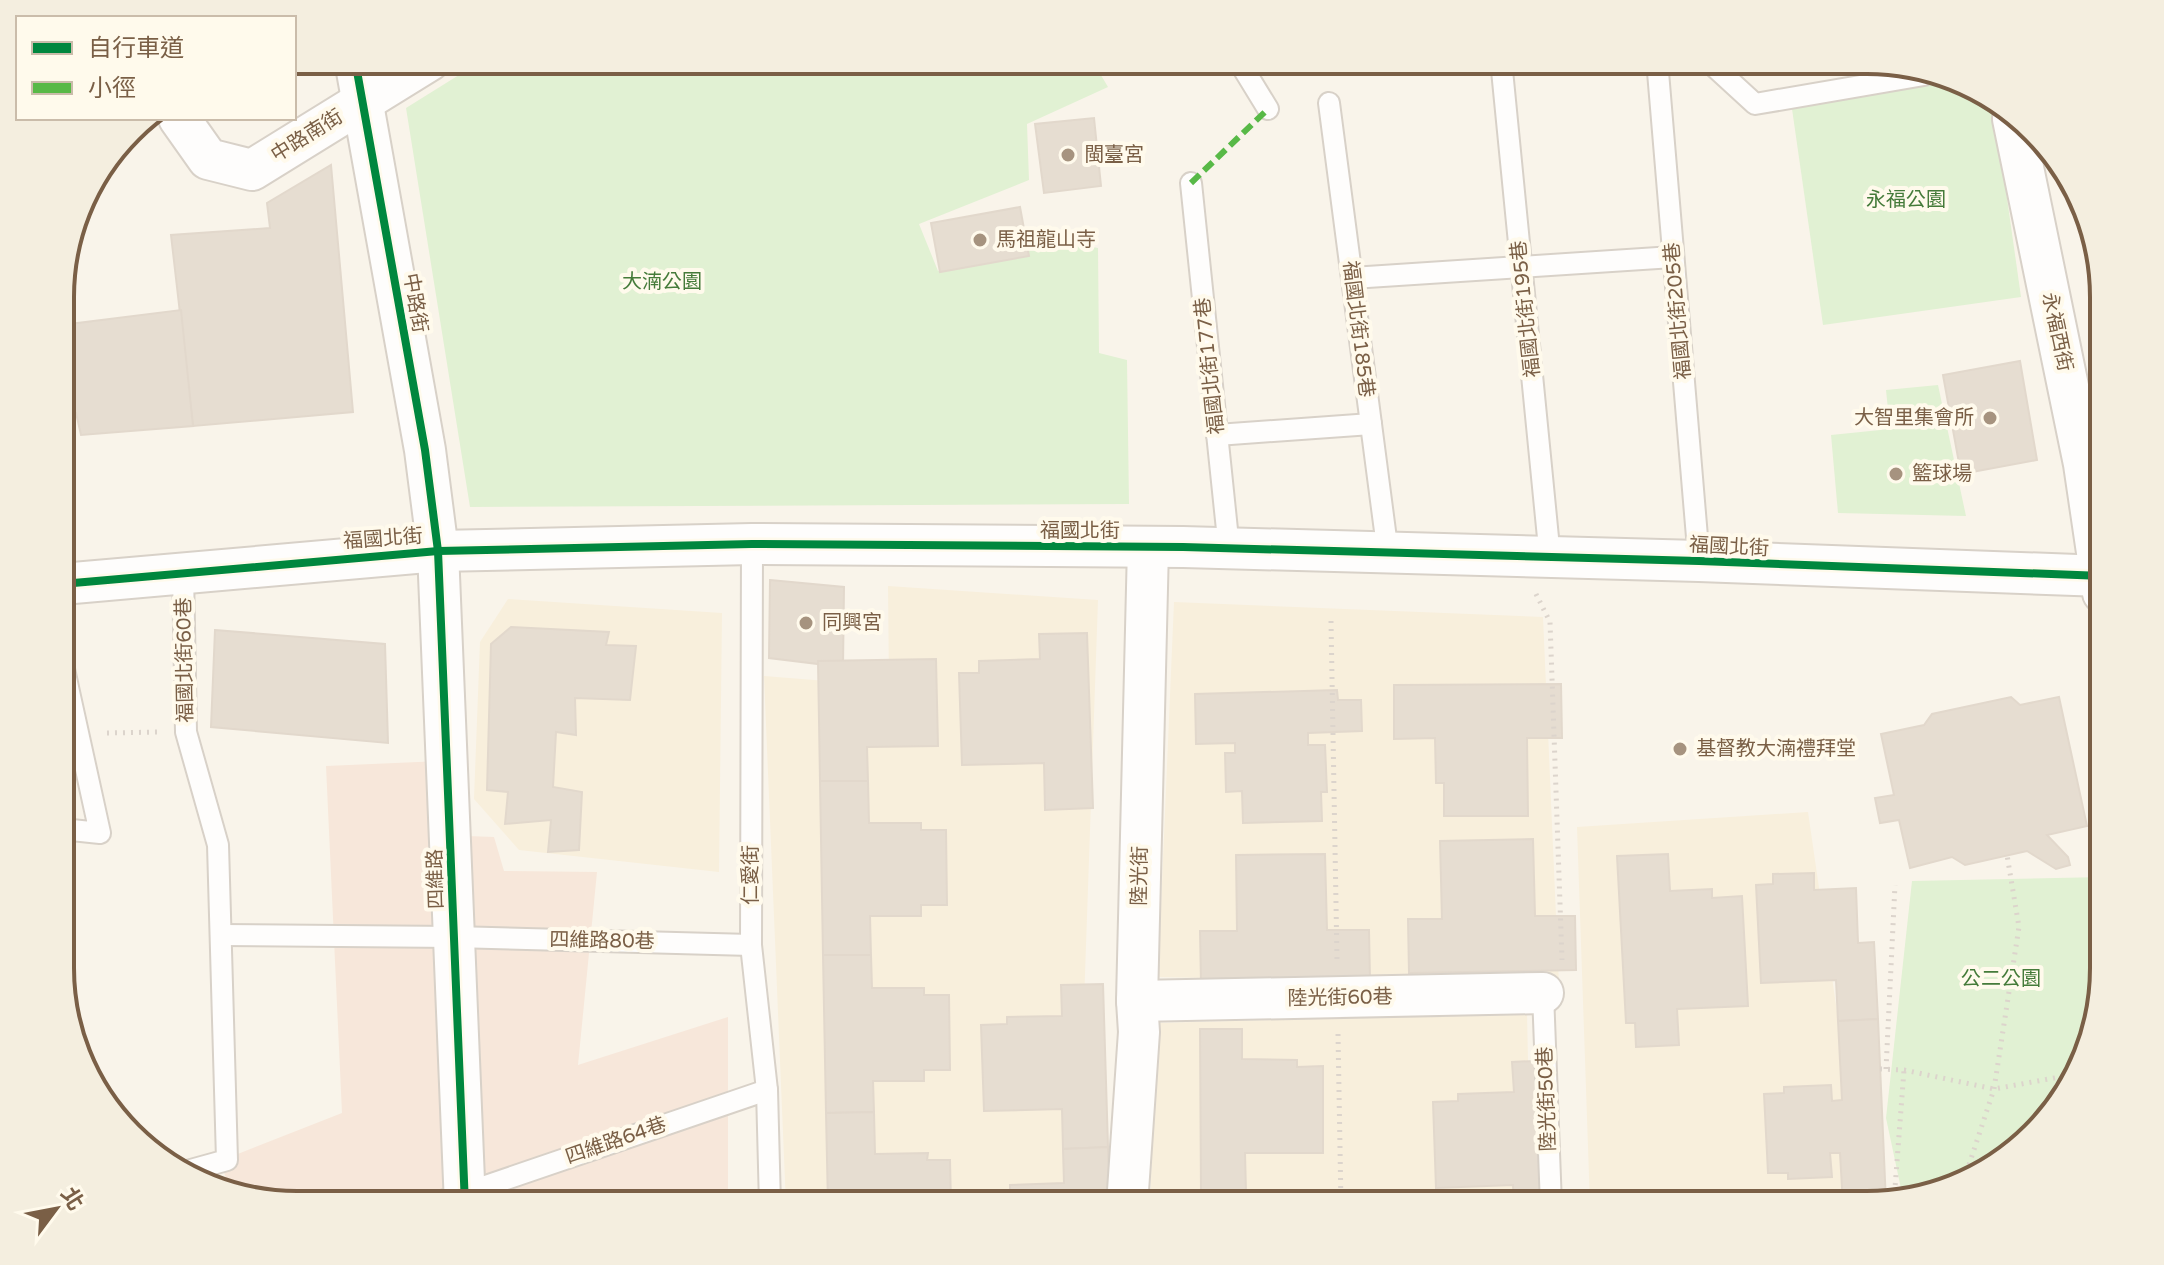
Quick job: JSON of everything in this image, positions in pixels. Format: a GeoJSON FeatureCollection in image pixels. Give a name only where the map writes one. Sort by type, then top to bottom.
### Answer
{"type":"FeatureCollection","features":[{"type":"Feature","properties":{"kind":"street","name":"中路街"},"geometry":{"type":"LineString","coordinates":[[357,74],[425,450],[438,551]]}},
{"type":"Feature","properties":{"kind":"street","name":"中路南街"},"geometry":{"type":"LineString","coordinates":[[180,120],[208,159],[252,170],[407,74]]}},
{"type":"Feature","properties":{"kind":"street","name":"永福西街"},"geometry":{"type":"LineString","coordinates":[[2016,131],[2090,445]]}},
{"type":"Feature","properties":{"kind":"street","name":"福國北街"},"geometry":{"type":"LineString","coordinates":[[74,583],[438,551],[752,544],[1148,547],[1699,561],[2090,581]]}},
{"type":"Feature","properties":{"kind":"street","name":"陸光街"},"geometry":{"type":"LineString","coordinates":[[1128,1191],[1139,1032],[1137,1001],[1148,547]]}},
{"type":"Feature","properties":{"kind":"street","name":"四維路"},"geometry":{"type":"LineString","coordinates":[[438,551],[454,937],[453,1191]]}},
{"type":"Feature","properties":{"kind":"street","name":"陸光街60巷"},"geometry":{"type":"LineString","coordinates":[[1137,1001],[1543,993]]}},
{"type":"Feature","properties":{"kind":"lane"},"geometry":{"type":"LineString","coordinates":[[1247,74],[1268,109]]}},
{"type":"Feature","properties":{"kind":"lane","name":"福國北街195巷"},"geometry":{"type":"LineString","coordinates":[[1502,74],[1521,268],[1534,558]]}},
{"type":"Feature","properties":{"kind":"lane","name":"福國北街205巷"},"geometry":{"type":"LineString","coordinates":[[1658,74],[1699,561]]}},
{"type":"Feature","properties":{"kind":"lane"},"geometry":{"type":"LineString","coordinates":[[1722,74],[1755,104],[1906,78]]}},
{"type":"Feature","properties":{"kind":"lane","name":"福國北街185巷"},"geometry":{"type":"LineString","coordinates":[[1329,103],[1388,554]]}},
{"type":"Feature","properties":{"kind":"lane","name":"福國北街177巷"},"geometry":{"type":"LineString","coordinates":[[1191,183],[1229,549]]}},
{"type":"Feature","properties":{"kind":"lane"},"geometry":{"type":"LineString","coordinates":[[1352,278],[1673,257]]}},
{"type":"Feature","properties":{"kind":"lane"},"geometry":{"type":"LineString","coordinates":[[1217,435],[1371,424]]}},
{"type":"Feature","properties":{"kind":"lane","name":"仁愛街"},"geometry":{"type":"LineString","coordinates":[[752,544],[751,945],[767,1090],[770,1191]]}},
{"type":"Feature","properties":{"kind":"lane","name":"福國北街60巷"},"geometry":{"type":"LineString","coordinates":[[183,573],[186,732],[218,845],[221,935],[227,1160],[199,1168]]}},
{"type":"Feature","properties":{"kind":"lane"},"geometry":{"type":"LineString","coordinates":[[74,716],[100,833],[74,830]]}},
{"type":"Feature","properties":{"kind":"lane","name":"四維路80巷"},"geometry":{"type":"LineString","coordinates":[[221,935],[751,945]]}},
{"type":"Feature","properties":{"kind":"lane","name":"陸光街50巷"},"geometry":{"type":"LineString","coordinates":[[1543,993],[1550,1191]]}},
{"type":"Feature","properties":{"kind":"lane","name":"四維路64巷"},"geometry":{"type":"LineString","coordinates":[[481,1191],[767,1090]]}},
{"type":"Feature","properties":{"kind":"path"},"geometry":{"type":"LineString","coordinates":[[1534,558],[1550,622],[1562,969],[1543,993]]}},
{"type":"Feature","properties":{"kind":"path"},"geometry":{"type":"LineString","coordinates":[[1331,621],[1341,1191]]}},
{"type":"Feature","properties":{"kind":"path"},"geometry":{"type":"LineString","coordinates":[[78,734],[186,732]]}},
{"type":"Feature","properties":{"kind":"path"},"geometry":{"type":"LineString","coordinates":[[1969,1166],[1994,1089],[2019,927],[2007,855]]}},
{"type":"Feature","properties":{"kind":"path"},"geometry":{"type":"LineString","coordinates":[[1895,885],[1883,1069],[1904,1070],[1994,1089],[2061,1077]]}},
{"type":"Feature","properties":{"kind":"path"},"geometry":{"type":"LineString","coordinates":[[1895,1189],[1904,1070]]}},
{"type":"Feature","properties":{"kind":"shaded area"},"geometry":{"type":"Polygon","coordinates":[[[888,586],[1098,600],[1077,1191],[785,1191],[764,676],[889,686],[888,586]]]}},
{"type":"Feature","properties":{"kind":"shaded area"},"geometry":{"type":"Polygon","coordinates":[[[508,599],[722,613],[719,872],[519,850],[474,799],[480,642],[508,599]]]}},
{"type":"Feature","properties":{"kind":"shaded area"},"geometry":{"type":"Polygon","coordinates":[[[1174,602],[1543,617],[1559,985],[1158,977],[1174,602]]]}},
{"type":"Feature","properties":{"kind":"shaded area"},"geometry":{"type":"Polygon","coordinates":[[[441,761],[440,835],[494,837],[504,871],[597,872],[578,1065],[728,1017],[728,1191],[297,1191],[268,1189],[226,1179],[220,1161],[342,1113],[326,766],[441,761]]]}},
{"type":"Feature","properties":{"kind":"shaded area"},"geometry":{"type":"Polygon","coordinates":[[[1808,812],[1863,1191],[1590,1191],[1577,827],[1808,812]]]}},
{"type":"Feature","properties":{"kind":"shaded area"},"geometry":{"type":"Polygon","coordinates":[[[1527,1013],[1531,1191],[1151,1191],[1157,1023],[1527,1013]]]}},
{"type":"Feature","properties":{"kind":"green space","name":"大湳公園"},"geometry":{"type":"Polygon","coordinates":[[[461,74],[1100,74],[1108,87],[1027,124],[1029,180],[919,224],[938,271],[1048,238],[1098,248],[1099,353],[1127,360],[1129,504],[470,507],[406,108],[461,74]]]}},
{"type":"Feature","properties":{"kind":"green space","name":"永福公園"},"geometry":{"type":"Polygon","coordinates":[[[1928,83],[1952,91],[1995,115],[2021,297],[1823,325],[1791,102],[1928,83]]]}},
{"type":"Feature","properties":{"kind":"green space","name":"籃球場"},"geometry":{"type":"Polygon","coordinates":[[[1938,385],[1966,516],[1838,513],[1831,435],[1890,429],[1886,390],[1938,385]]]}},
{"type":"Feature","properties":{"kind":"green space","name":"公二公園"},"geometry":{"type":"Polygon","coordinates":[[[2090,877],[2090,982],[2086,1011],[2067,1066],[2044,1104],[2025,1126],[1991,1153],[1965,1168],[1901,1188],[1886,1118],[1912,881],[2090,877]]]}},
{"type":"Feature","properties":{"kind":"building","name":"閩臺宮"},"geometry":{"type":"Polygon","coordinates":[[[1094,118],[1101,186],[1044,193],[1035,124],[1094,118]]]}},
{"type":"Feature","properties":{"kind":"building"},"geometry":{"type":"Polygon","coordinates":[[[331,165],[353,412],[193,426],[171,235],[270,228],[267,203],[331,165]]]}},
{"type":"Feature","properties":{"kind":"building","name":"馬祖龍山寺"},"geometry":{"type":"Polygon","coordinates":[[[1020,207],[1029,256],[940,272],[931,223],[1020,207]]]}},
{"type":"Feature","properties":{"kind":"building"},"geometry":{"type":"Polygon","coordinates":[[[181,310],[193,426],[81,435],[74,413],[74,323],[181,310]]]}},
{"type":"Feature","properties":{"kind":"building","name":"大智里集會所"},"geometry":{"type":"Polygon","coordinates":[[[2020,361],[2037,460],[1961,474],[1943,375],[2020,361]]]}},
{"type":"Feature","properties":{"kind":"building","name":"同興宮"},"geometry":{"type":"Polygon","coordinates":[[[770,580],[844,587],[843,667],[769,658],[770,580]]]}},
{"type":"Feature","properties":{"kind":"building"},"geometry":{"type":"Polygon","coordinates":[[[511,627],[609,632],[606,645],[636,646],[630,700],[575,698],[576,735],[556,732],[553,787],[582,792],[579,850],[548,852],[551,820],[505,824],[508,792],[487,790],[491,644],[511,627]]]}},
{"type":"Feature","properties":{"kind":"building"},"geometry":{"type":"Polygon","coordinates":[[[215,630],[385,644],[388,743],[211,727],[215,630]]]}},
{"type":"Feature","properties":{"kind":"building"},"geometry":{"type":"Polygon","coordinates":[[[1087,633],[1093,808],[1045,810],[1044,763],[962,765],[959,673],[979,673],[979,661],[1040,659],[1039,634],[1087,633]]]}},
{"type":"Feature","properties":{"kind":"building"},"geometry":{"type":"Polygon","coordinates":[[[936,659],[938,746],[867,747],[868,781],[820,781],[818,661],[936,659]]]}},
{"type":"Feature","properties":{"kind":"building"},"geometry":{"type":"Polygon","coordinates":[[[1561,684],[1562,738],[1527,738],[1528,816],[1444,816],[1444,783],[1436,783],[1435,738],[1394,739],[1394,685],[1561,684]]]}},
{"type":"Feature","properties":{"kind":"building"},"geometry":{"type":"Polygon","coordinates":[[[1337,690],[1338,700],[1361,700],[1362,731],[1308,733],[1308,745],[1325,745],[1327,792],[1321,792],[1322,821],[1243,823],[1242,791],[1226,792],[1225,753],[1235,753],[1235,743],[1196,744],[1195,694],[1337,690]]]}},
{"type":"Feature","properties":{"kind":"building"},"geometry":{"type":"Polygon","coordinates":[[[2011,697],[2020,705],[2059,697],[2087,826],[2047,835],[2068,857],[2070,865],[2056,869],[2027,851],[1965,865],[1952,857],[1910,868],[1899,820],[1880,823],[1875,798],[1894,795],[1881,734],[1924,725],[1932,714],[2011,697]]]}},
{"type":"Feature","properties":{"kind":"building"},"geometry":{"type":"Polygon","coordinates":[[[820,781],[868,781],[869,823],[921,823],[921,830],[946,830],[947,905],[921,905],[921,916],[870,916],[871,955],[823,955],[820,781]]]}},
{"type":"Feature","properties":{"kind":"building"},"geometry":{"type":"Polygon","coordinates":[[[1533,839],[1535,916],[1575,916],[1576,970],[1409,973],[1408,919],[1442,919],[1440,841],[1533,839]]]}},
{"type":"Feature","properties":{"kind":"building"},"geometry":{"type":"Polygon","coordinates":[[[1325,854],[1327,930],[1369,930],[1370,980],[1201,982],[1200,931],[1237,931],[1236,855],[1325,854]]]}},
{"type":"Feature","properties":{"kind":"building"},"geometry":{"type":"Polygon","coordinates":[[[1668,854],[1670,891],[1712,889],[1712,898],[1742,896],[1748,1006],[1677,1009],[1679,1045],[1636,1047],[1635,1023],[1626,1023],[1617,856],[1668,854]]]}},
{"type":"Feature","properties":{"kind":"building"},"geometry":{"type":"Polygon","coordinates":[[[1814,873],[1814,890],[1856,888],[1858,943],[1874,942],[1878,1019],[1838,1021],[1836,980],[1761,983],[1756,885],[1773,884],[1773,874],[1814,873]]]}},
{"type":"Feature","properties":{"kind":"building"},"geometry":{"type":"Polygon","coordinates":[[[823,955],[871,955],[872,988],[924,988],[924,995],[949,995],[950,1070],[924,1070],[924,1081],[873,1081],[874,1112],[826,1113],[823,955]]]}},
{"type":"Feature","properties":{"kind":"building"},"geometry":{"type":"Polygon","coordinates":[[[1103,984],[1108,1147],[1063,1149],[1062,1109],[984,1111],[981,1025],[1007,1024],[1007,1017],[1062,1016],[1061,985],[1103,984]]]}},
{"type":"Feature","properties":{"kind":"building"},"geometry":{"type":"Polygon","coordinates":[[[1878,1019],[1885,1190],[1842,1191],[1840,1153],[1830,1153],[1832,1177],[1788,1179],[1788,1173],[1768,1173],[1764,1094],[1784,1093],[1784,1087],[1831,1085],[1832,1101],[1842,1100],[1838,1021],[1878,1019]]]}},
{"type":"Feature","properties":{"kind":"building"},"geometry":{"type":"Polygon","coordinates":[[[1200,1029],[1242,1029],[1242,1059],[1297,1060],[1297,1067],[1323,1066],[1323,1153],[1245,1153],[1246,1191],[1201,1191],[1200,1029]]]}},
{"type":"Feature","properties":{"kind":"building"},"geometry":{"type":"Polygon","coordinates":[[[1554,1060],[1559,1191],[1513,1191],[1513,1185],[1436,1188],[1433,1102],[1458,1101],[1458,1094],[1514,1092],[1512,1062],[1554,1060]]]}},
{"type":"Feature","properties":{"kind":"building"},"geometry":{"type":"Polygon","coordinates":[[[874,1112],[875,1154],[928,1153],[927,1160],[950,1160],[951,1191],[828,1191],[826,1113],[874,1112]]]}},
{"type":"Feature","properties":{"kind":"building"},"geometry":{"type":"Polygon","coordinates":[[[1108,1147],[1110,1191],[1010,1191],[1010,1185],[1064,1183],[1063,1149],[1108,1147]]]}},
{"type":"Feature","properties":{"kind":"marked path"},"geometry":{"type":"LineString","coordinates":[[1191,183],[1268,109]]}},
{"type":"Feature","properties":{"kind":"cycle path"},"geometry":{"type":"LineString","coordinates":[[358,74],[425,450],[438,551],[464,1191]]}},
{"type":"Feature","properties":{"kind":"cycle path"},"geometry":{"type":"LineString","coordinates":[[74,583],[438,551],[752,544],[1183,547],[2090,576]]}},
{"type":"Feature","properties":{"kind":"place","name":"閩臺宮"},"geometry":{"type":"Point","coordinates":[1068,155]}},
{"type":"Feature","properties":{"kind":"place","name":"馬祖龍山寺"},"geometry":{"type":"Point","coordinates":[980,240]}},
{"type":"Feature","properties":{"kind":"place","name":"大智里集會所"},"geometry":{"type":"Point","coordinates":[1990,418]}},
{"type":"Feature","properties":{"kind":"place","name":"籃球場"},"geometry":{"type":"Point","coordinates":[1896,474]}},
{"type":"Feature","properties":{"kind":"place","name":"同興宮"},"geometry":{"type":"Point","coordinates":[806,623]}},
{"type":"Feature","properties":{"kind":"place","name":"基督教大湳禮拜堂"},"geometry":{"type":"Point","coordinates":[1680,749]}}]}
